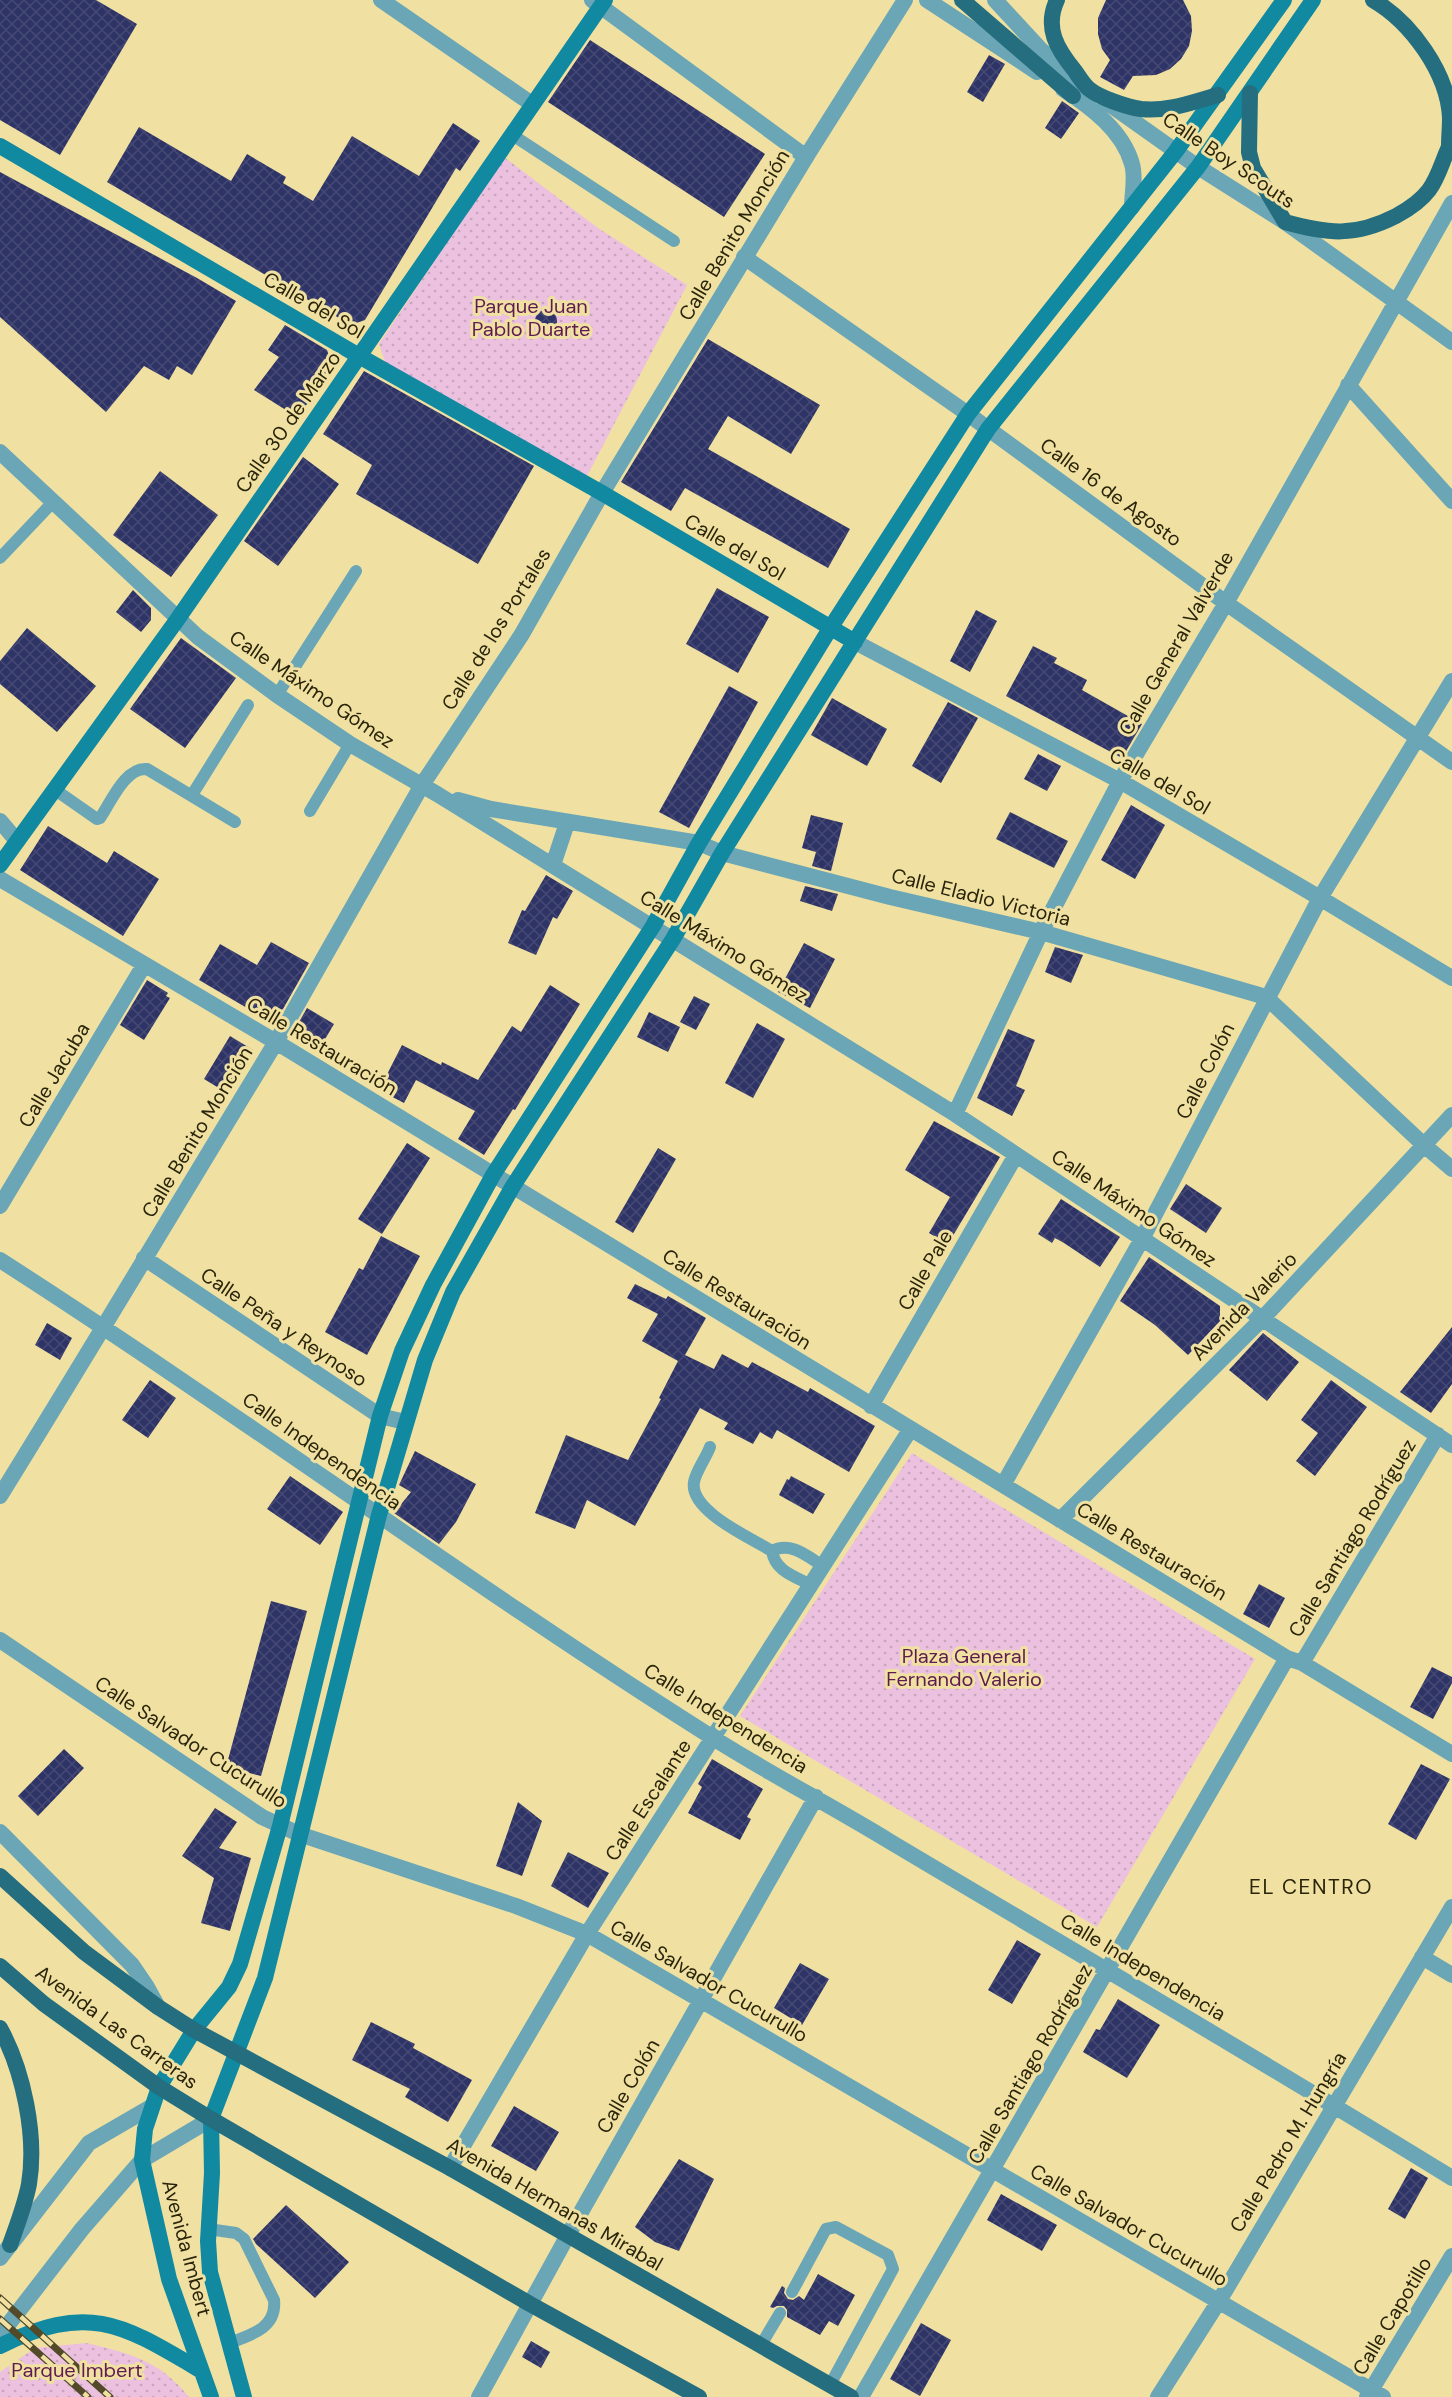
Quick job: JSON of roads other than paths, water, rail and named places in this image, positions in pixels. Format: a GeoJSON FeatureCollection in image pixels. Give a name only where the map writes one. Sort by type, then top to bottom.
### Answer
{"type":"FeatureCollection","features":[{"type":"Feature","properties":{"kind":"main road"},"geometry":{"type":"LineString","coordinates":[[962,0],[1073,96]]}},
{"type":"Feature","properties":{"kind":"main road"},"geometry":{"type":"LineString","coordinates":[[1057,0],[1051,22],[1053,39],[1065,59],[1089,89],[1139,109],[1161,110],[1218,94]]}},
{"type":"Feature","properties":{"kind":"main road","name":"Avenida Imbert"},"geometry":{"type":"LineString","coordinates":[[211,2397],[169,2279],[142,2160],[145,2129],[159,2086],[194,2030],[229,1986],[240,1964],[280,1826],[380,1416],[402,1351],[433,1285],[493,1175],[653,926],[699,843],[831,627],[968,414],[1176,151],[1284,0]]}},
{"type":"Feature","properties":{"kind":"main road","name":"Avenida Imbert"},"geometry":{"type":"LineString","coordinates":[[244,2397],[210,2272],[208,2229],[212,2173],[212,2120],[265,1978],[379,1515],[425,1360],[453,1292],[513,1186],[673,939],[722,853],[988,429],[1198,167],[1314,0]]}},
{"type":"Feature","properties":{"kind":"main road"},"geometry":{"type":"LineString","coordinates":[[1250,93],[1249,152],[1253,168],[1285,222],[1312,230],[1338,232],[1365,230],[1411,208],[1427,193],[1440,172],[1450,144],[1450,117],[1437,72],[1412,33],[1396,16],[1372,0]]}},
{"type":"Feature","properties":{"kind":"main road","name":"Calle 30 de Marzo"},"geometry":{"type":"LineString","coordinates":[[0,865],[177,620],[532,104],[599,2]]}},
{"type":"Feature","properties":{"kind":"main road","name":"Calle del Sol"},"geometry":{"type":"LineString","coordinates":[[0,146],[359,356],[602,493],[855,642]]}},
{"type":"Feature","properties":{"kind":"main road","name":"Avenida Las Carreras"},"geometry":{"type":"LineString","coordinates":[[0,1876],[84,1952],[158,2007],[194,2030],[236,2052]]}},
{"type":"Feature","properties":{"kind":"main road","name":"Avenida Las Carreras"},"geometry":{"type":"LineString","coordinates":[[0,1966],[44,2004],[159,2086],[212,2120]]}},
{"type":"Feature","properties":{"kind":"main road"},"geometry":{"type":"LineString","coordinates":[[0,2028],[12,2050],[24,2094],[31,2146],[29,2182],[22,2213],[5,2252]]}},
{"type":"Feature","properties":{"kind":"main road","name":"Avenida Hermanas Mirabal"},"geometry":{"type":"LineString","coordinates":[[236,2052],[450,2168],[851,2397]]}},
{"type":"Feature","properties":{"kind":"main road"},"geometry":{"type":"LineString","coordinates":[[212,2120],[530,2304],[699,2397]]}},
{"type":"Feature","properties":{"kind":"main road"},"geometry":{"type":"LineString","coordinates":[[0,2346],[51,2325],[85,2321],[117,2326],[148,2340],[200,2370]]}},
{"type":"Feature","properties":{"kind":"street"},"geometry":{"type":"LineString","coordinates":[[381,0],[532,104]]}},
{"type":"Feature","properties":{"kind":"street","name":"Calle Benito Monción"},"geometry":{"type":"LineString","coordinates":[[602,493],[744,257],[905,0]]}},
{"type":"Feature","properties":{"kind":"street"},"geometry":{"type":"LineString","coordinates":[[927,0],[1073,96],[1123,140],[1133,166],[1132,207]]}},
{"type":"Feature","properties":{"kind":"street","name":"Calle Boy Scouts"},"geometry":{"type":"LineString","coordinates":[[995,0],[1041,50],[1089,89],[1198,167],[1285,222],[1452,342]]}},
{"type":"Feature","properties":{"kind":"street"},"geometry":{"type":"LineString","coordinates":[[599,2],[806,157]]}},
{"type":"Feature","properties":{"kind":"street","name":"Calle General Valverde"},"geometry":{"type":"LineString","coordinates":[[955,1114],[1041,932],[1120,781],[1226,603],[1452,203]]}},
{"type":"Feature","properties":{"kind":"street","name":"Calle 16 de Agosto"},"geometry":{"type":"LineString","coordinates":[[744,257],[968,414],[1226,603],[1452,762]]}},
{"type":"Feature","properties":{"kind":"street"},"geometry":{"type":"LineString","coordinates":[[1348,385],[1452,501]]}},
{"type":"Feature","properties":{"kind":"street","name":"Calle Máximo Gómez"},"geometry":{"type":"LineString","coordinates":[[0,452],[177,620],[277,695],[350,744],[437,794],[653,926],[955,1114],[1445,1440]]}},
{"type":"Feature","properties":{"kind":"street","name":"Calle de los Portales"},"geometry":{"type":"LineString","coordinates":[[422,785],[522,634],[602,493]]}},
{"type":"Feature","properties":{"kind":"street","name":"Calle del Sol"},"geometry":{"type":"LineString","coordinates":[[855,642],[1120,781],[1452,978]]}},
{"type":"Feature","properties":{"kind":"street","name":"Calle Colón"},"geometry":{"type":"LineString","coordinates":[[1003,1485],[1142,1239],[1266,997],[1320,898],[1452,681]]}},
{"type":"Feature","properties":{"kind":"street","name":"Calle Benito Monción"},"geometry":{"type":"LineString","coordinates":[[0,1496],[105,1327],[144,1258],[276,1042],[422,785]]}},
{"type":"Feature","properties":{"kind":"street","name":"Calle Eladio Victoria"},"geometry":{"type":"LineString","coordinates":[[437,794],[491,809],[699,843],[722,853],[890,897],[1041,932],[1266,997],[1452,1169]]}},
{"type":"Feature","properties":{"kind":"street"},"geometry":{"type":"LineString","coordinates":[[0,820],[17,841]]}},
{"type":"Feature","properties":{"kind":"street"},"geometry":{"type":"LineString","coordinates":[[553,865],[567,823]]}},
{"type":"Feature","properties":{"kind":"street","name":"Calle Restauración"},"geometry":{"type":"LineString","coordinates":[[0,879],[276,1042],[910,1430],[1452,1754]]}},
{"type":"Feature","properties":{"kind":"street","name":"Calle Jacuba"},"geometry":{"type":"LineString","coordinates":[[0,1206],[144,965]]}},
{"type":"Feature","properties":{"kind":"street","name":"Avenida Valerio"},"geometry":{"type":"LineString","coordinates":[[1060,1520],[1262,1319],[1452,1115]]}},
{"type":"Feature","properties":{"kind":"street","name":"Calle Pale"},"geometry":{"type":"LineString","coordinates":[[871,1406],[1016,1155]]}},
{"type":"Feature","properties":{"kind":"street","name":"Calle Peña y Reynoso"},"geometry":{"type":"LineString","coordinates":[[144,1258],[380,1416],[405,1422]]}},
{"type":"Feature","properties":{"kind":"street","name":"Calle Independencia"},"geometry":{"type":"LineString","coordinates":[[0,1260],[105,1327],[358,1501],[713,1738],[1334,2105],[1452,2178]]}},
{"type":"Feature","properties":{"kind":"street","name":"Calle Escalante"},"geometry":{"type":"LineString","coordinates":[[450,2168],[587,1934],[910,1430]]}},
{"type":"Feature","properties":{"kind":"street","name":"Calle Santiago Rodríguez"},"geometry":{"type":"LineString","coordinates":[[861,2397],[1108,1971],[1295,1660],[1445,1440]]}},
{"type":"Feature","properties":{"kind":"street","name":"Calle Salvador Cucurullo"},"geometry":{"type":"LineString","coordinates":[[0,1640],[280,1826],[516,1906],[587,1934],[1219,2301],[1374,2395]]}},
{"type":"Feature","properties":{"kind":"street","name":"Calle Colón"},"geometry":{"type":"LineString","coordinates":[[479,2397],[816,1797]]}},
{"type":"Feature","properties":{"kind":"street"},"geometry":{"type":"LineString","coordinates":[[0,1832],[132,1965],[158,2007]]}},
{"type":"Feature","properties":{"kind":"street","name":"Calle Pedro M. Hungría"},"geometry":{"type":"LineString","coordinates":[[1158,2397],[1219,2301],[1452,1908]]}},
{"type":"Feature","properties":{"kind":"street"},"geometry":{"type":"LineString","coordinates":[[1422,1957],[1452,1975]]}},
{"type":"Feature","properties":{"kind":"street"},"geometry":{"type":"LineString","coordinates":[[5,2252],[89,2143],[151,2107]]}},
{"type":"Feature","properties":{"kind":"street"},"geometry":{"type":"LineString","coordinates":[[0,2335],[82,2229],[142,2160],[212,2120]]}},
{"type":"Feature","properties":{"kind":"street","name":"Calle Capotillo"},"geometry":{"type":"LineString","coordinates":[[1374,2395],[1452,2256]]}},
{"type":"Feature","properties":{"kind":"lane"},"geometry":{"type":"LineString","coordinates":[[511,134],[674,241]]}},
{"type":"Feature","properties":{"kind":"lane"},"geometry":{"type":"LineString","coordinates":[[0,558],[53,502]]}},
{"type":"Feature","properties":{"kind":"lane"},"geometry":{"type":"LineString","coordinates":[[277,695],[356,571]]}},
{"type":"Feature","properties":{"kind":"lane"},"geometry":{"type":"LineString","coordinates":[[192,795],[248,705]]}},
{"type":"Feature","properties":{"kind":"lane"},"geometry":{"type":"LineString","coordinates":[[310,811],[350,744]]}},
{"type":"Feature","properties":{"kind":"lane"},"geometry":{"type":"LineString","coordinates":[[54,789],[97,819],[100,818],[130,772],[139,768],[147,769],[235,822]]}},
{"type":"Feature","properties":{"kind":"lane"},"geometry":{"type":"LineString","coordinates":[[711,1447],[694,1481],[695,1493],[701,1505],[711,1514],[772,1551],[774,1561],[781,1569],[811,1584]]}},
{"type":"Feature","properties":{"kind":"lane"},"geometry":{"type":"LineString","coordinates":[[772,1551],[780,1546],[790,1547],[823,1566]]}},
{"type":"Feature","properties":{"kind":"lane"},"geometry":{"type":"LineString","coordinates":[[792,2292],[826,2229],[836,2227],[888,2255],[893,2269],[830,2385]]}},
{"type":"Feature","properties":{"kind":"lane"},"geometry":{"type":"LineString","coordinates":[[208,2229],[236,2233],[244,2240],[274,2300],[275,2309],[268,2324],[258,2332],[230,2343]]}},
{"type":"Feature","properties":{"kind":"lane"},"geometry":{"type":"LineString","coordinates":[[761,2345],[780,2313]]}},
{"type":"Feature","properties":{"kind":"railway"},"geometry":{"type":"LineString","coordinates":[[0,2298],[110,2397]]}},
{"type":"Feature","properties":{"kind":"railway"},"geometry":{"type":"LineString","coordinates":[[0,2319],[88,2397]]}},
{"type":"Feature","properties":{"kind":"district","name":"EL CENTRO"},"geometry":{"type":"Point","coordinates":[1311,1887]}},
{"type":"Feature","properties":{"kind":"park label","name":"Parque Juan Pablo Duarte"},"geometry":{"type":"Point","coordinates":[531,318]}},
{"type":"Feature","properties":{"kind":"park label","name":"Plaza General Fernando Valerio"},"geometry":{"type":"Point","coordinates":[964,1668]}},
{"type":"Feature","properties":{"kind":"park label","name":"Parque Imbert"},"geometry":{"type":"Point","coordinates":[77,2370]}}]}
